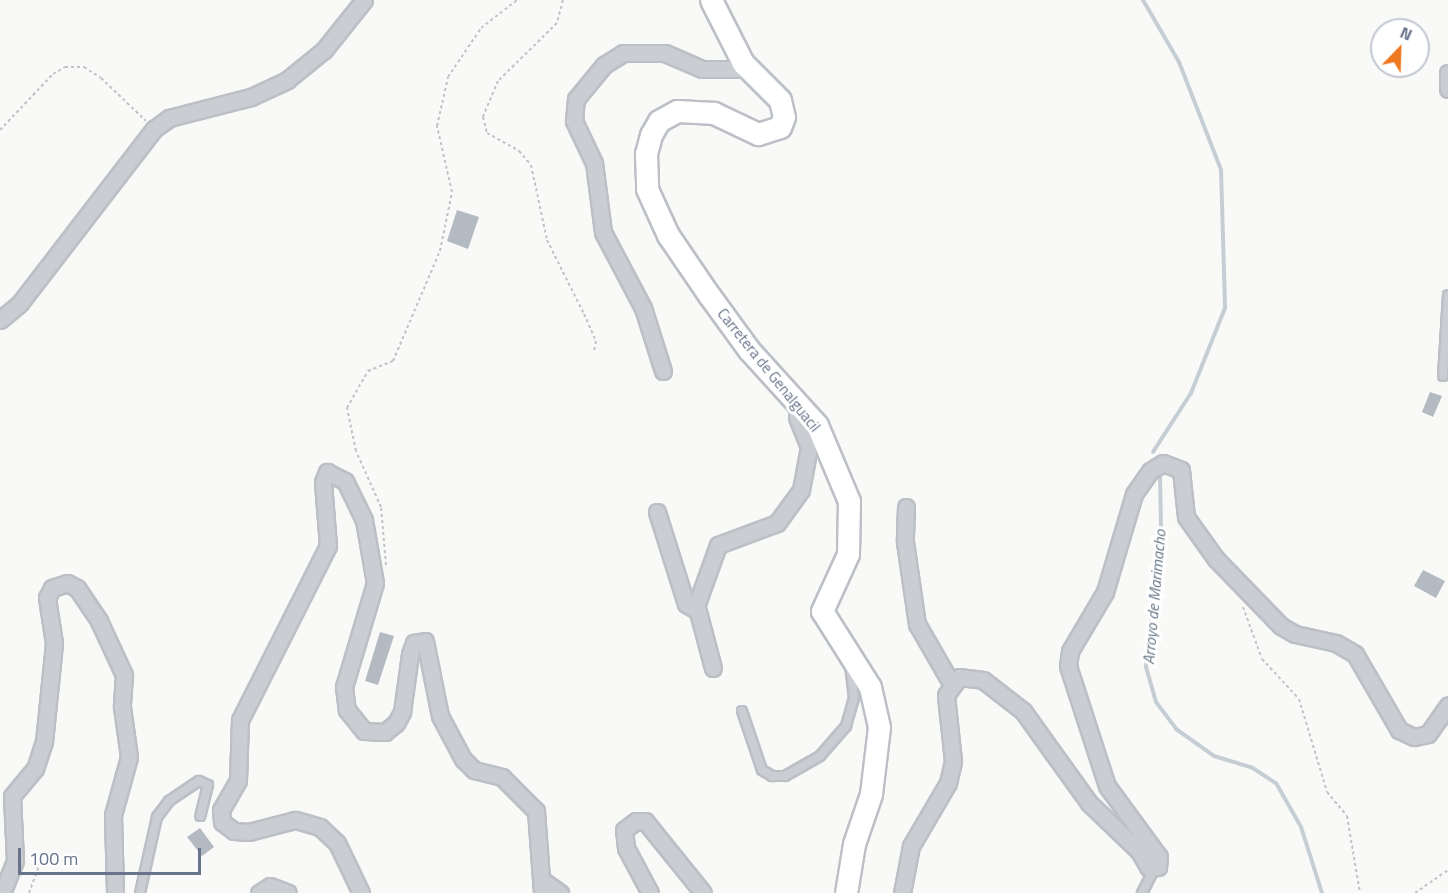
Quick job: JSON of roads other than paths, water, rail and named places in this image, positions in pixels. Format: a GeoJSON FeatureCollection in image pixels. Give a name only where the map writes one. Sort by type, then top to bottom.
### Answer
{"type":"FeatureCollection","features":[{"type":"Feature","properties":{"kind":"street"},"geometry":{"type":"LineString","coordinates":[[0,320],[20,303],[154,129],[169,118],[251,97],[287,80],[324,50],[364,0]]}},
{"type":"Feature","properties":{"kind":"street","name":"Carretera de Genalguacil"},"geometry":{"type":"LineString","coordinates":[[711,0],[722,29],[749,69],[780,100],[784,108],[780,127],[758,134],[714,113],[677,111],[659,121],[651,135],[646,154],[647,189],[668,236],[709,295],[749,350],[801,404],[822,434],[849,501],[848,554],[822,611],[828,628],[852,657],[870,687],[879,727],[871,794],[854,844],[846,893]]}},
{"type":"Feature","properties":{"kind":"street"},"geometry":{"type":"LineString","coordinates":[[663,371],[643,308],[603,232],[594,163],[574,121],[576,99],[604,65],[623,53],[665,53],[702,69],[749,69]]}},
{"type":"Feature","properties":{"kind":"street"},"geometry":{"type":"LineString","coordinates":[[1448,73],[1448,89]]}},
{"type":"Feature","properties":{"kind":"street"},"geometry":{"type":"LineString","coordinates":[[713,668],[697,608],[718,545],[777,523],[801,490],[809,447],[797,417],[801,404]]}},
{"type":"Feature","properties":{"kind":"street"},"geometry":{"type":"LineString","coordinates":[[902,893],[911,846],[948,783],[953,761],[946,695],[951,683],[959,677],[983,680],[1023,711],[1089,803],[1155,869],[1159,857],[1104,776],[1074,692],[1068,666],[1070,651],[1097,612],[1134,494],[1156,466],[1171,463],[1180,470],[1191,528],[1235,578],[1281,626],[1302,636],[1336,643],[1355,654],[1392,722],[1406,734],[1428,734],[1448,705]]}},
{"type":"Feature","properties":{"kind":"street"},"geometry":{"type":"LineString","coordinates":[[361,893],[337,843],[320,827],[295,820],[249,832],[234,831],[222,822],[221,810],[237,780],[240,720],[328,546],[323,482],[327,472],[345,481],[364,520],[375,583],[344,687],[347,710],[364,731],[385,732],[396,723],[402,712],[410,654],[414,643],[425,641],[440,716],[463,759],[474,770],[502,777],[536,811],[542,887],[560,893]]}},
{"type":"Feature","properties":{"kind":"street"},"geometry":{"type":"LineString","coordinates":[[906,507],[905,542],[917,624],[951,683]]}},
{"type":"Feature","properties":{"kind":"street"},"geometry":{"type":"LineString","coordinates":[[657,512],[686,604],[697,608]]}},
{"type":"Feature","properties":{"kind":"street"},"geometry":{"type":"LineString","coordinates":[[2,893],[15,860],[12,796],[35,769],[44,742],[54,643],[47,598],[52,588],[67,583],[77,588],[99,621],[124,675],[122,707],[129,757],[113,815],[115,893]]}},
{"type":"Feature","properties":{"kind":"street"},"geometry":{"type":"LineString","coordinates":[[650,893],[626,848],[624,830],[636,821],[645,821],[703,893]]}},
{"type":"Feature","properties":{"kind":"street"},"geometry":{"type":"LineString","coordinates":[[259,893],[270,886],[288,893]]}},
{"type":"Feature","properties":{"kind":"lane"},"geometry":{"type":"LineString","coordinates":[[1443,376],[1448,295]]}},
{"type":"Feature","properties":{"kind":"lane"},"geometry":{"type":"LineString","coordinates":[[742,711],[762,770],[772,776],[785,776],[820,756],[846,726],[853,711],[846,668],[852,657]]}},
{"type":"Feature","properties":{"kind":"lane"},"geometry":{"type":"LineString","coordinates":[[140,893],[157,817],[169,801],[200,781],[208,784],[200,816]]}},
{"type":"Feature","properties":{"kind":"lane"},"geometry":{"type":"LineString","coordinates":[[1142,893],[1155,869]]}},
{"type":"Feature","properties":{"kind":"waterway","name":"Arroyo de Marimacho"},"geometry":{"type":"LineString","coordinates":[[1143,0],[1179,62],[1221,170],[1225,308],[1191,393],[1153,452]]}},
{"type":"Feature","properties":{"kind":"waterway","name":"Arroyo de Marimacho"},"geometry":{"type":"LineString","coordinates":[[1160,475],[1161,527],[1146,667],[1156,702],[1176,729],[1214,756],[1251,767],[1276,783],[1301,827],[1322,893]]}}]}
